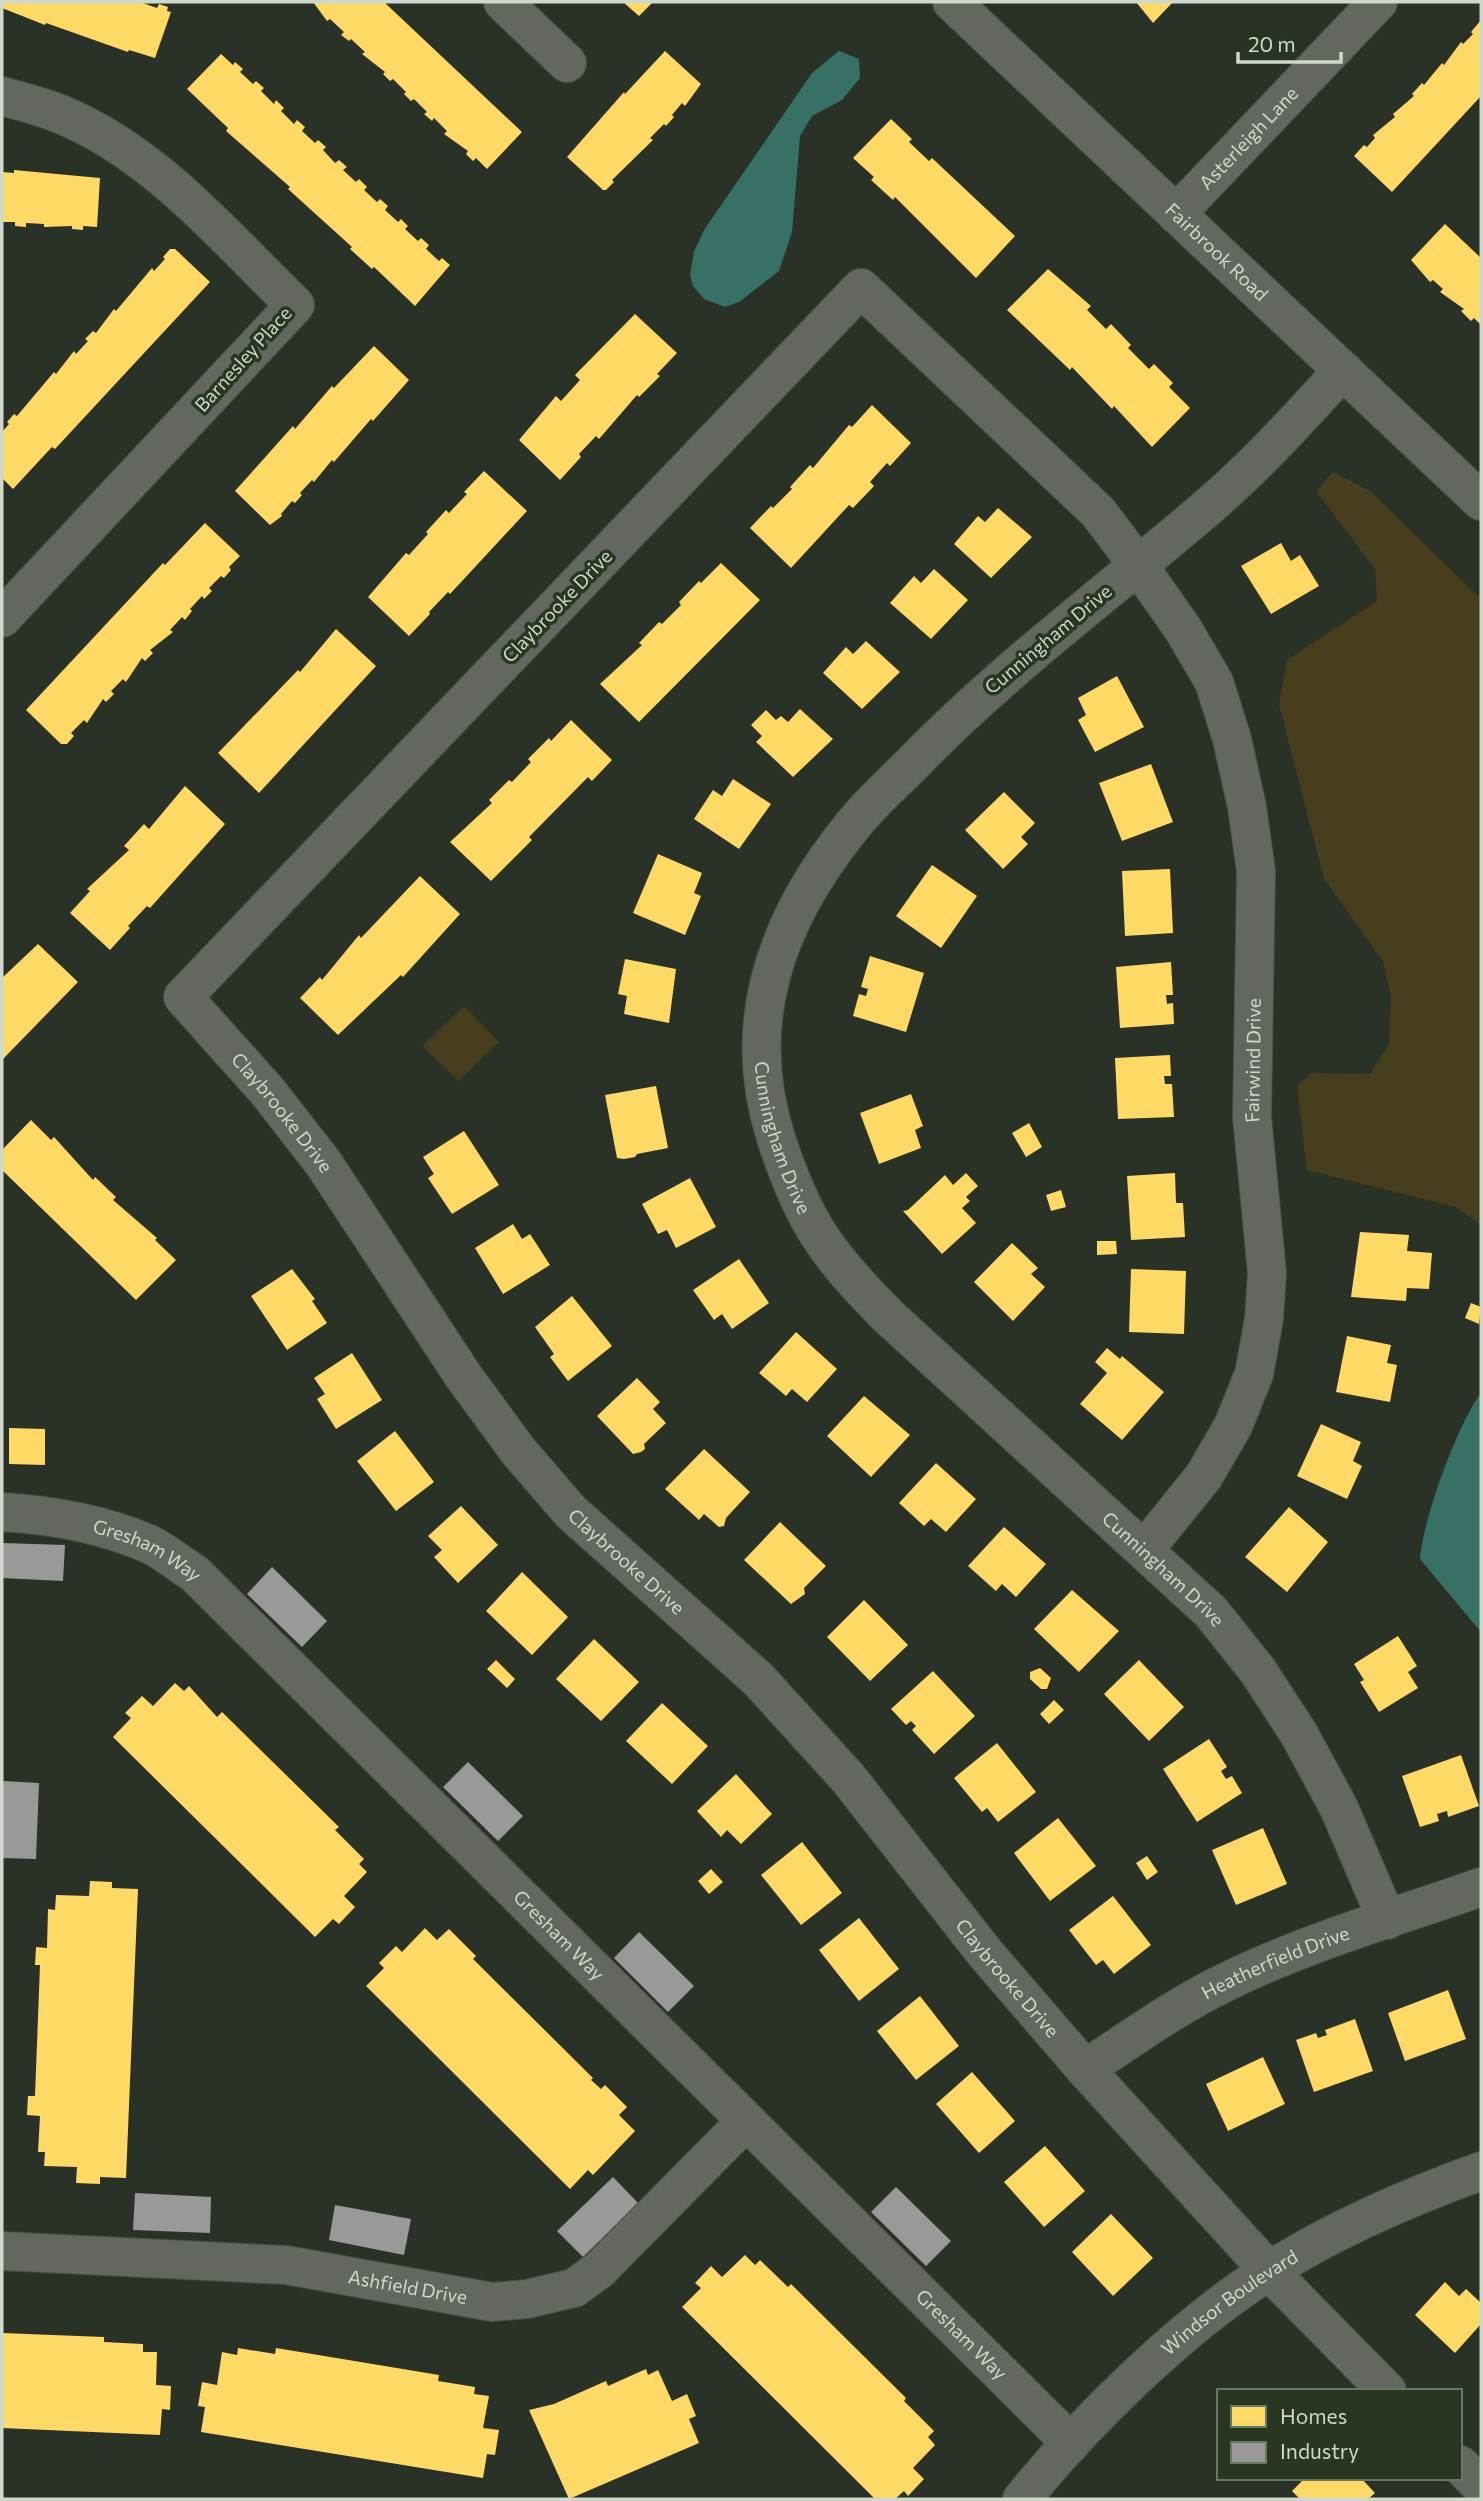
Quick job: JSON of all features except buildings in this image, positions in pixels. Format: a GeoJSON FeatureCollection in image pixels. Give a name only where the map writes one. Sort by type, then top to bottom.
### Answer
{"type":"FeatureCollection","features":[{"type":"Feature","properties":{"kind":"street"},"geometry":{"type":"LineString","coordinates":[[503,2],[568,63]]}},
{"type":"Feature","properties":{"kind":"street","name":"Fairbrook Road"},"geometry":{"type":"LineString","coordinates":[[952,2],[1481,501]]}},
{"type":"Feature","properties":{"kind":"street","name":"Asterleigh Lane"},"geometry":{"type":"LineString","coordinates":[[1177,214],[1378,2]]}},
{"type":"Feature","properties":{"kind":"street","name":"Barnesley Place"},"geometry":{"type":"LineString","coordinates":[[2,96],[37,105],[79,122],[159,174],[295,305],[2,618]]}},
{"type":"Feature","properties":{"kind":"street","name":"Claybrooke Drive"},"geometry":{"type":"LineString","coordinates":[[1138,565],[1098,512],[860,288],[183,997],[268,1092],[324,1164],[464,1377],[519,1452],[571,1512],[758,1679],[848,1778],[985,1953],[1085,2069],[1269,2271],[1385,2389]]}},
{"type":"Feature","properties":{"kind":"street","name":"Cunningham Drive"},"geometry":{"type":"LineString","coordinates":[[1343,370],[1213,503],[1082,608],[960,714],[850,828],[813,879],[788,925],[762,1007],[760,1056],[765,1104],[798,1200],[820,1240],[846,1274],[890,1317],[1211,1612],[1258,1671],[1286,1713],[1339,1808],[1387,1920]]}},
{"type":"Feature","properties":{"kind":"street","name":"Fairwind Drive"},"geometry":{"type":"LineString","coordinates":[[1138,565],[1184,629],[1214,682],[1232,739],[1247,807],[1256,871],[1252,1117],[1267,1273],[1264,1319],[1254,1374],[1233,1426],[1204,1476],[1145,1549]]}},
{"type":"Feature","properties":{"kind":"street","name":"Gresham Way"},"geometry":{"type":"LineString","coordinates":[[2,1513],[30,1514],[97,1526],[150,1545],[194,1573],[1071,2443]]}},
{"type":"Feature","properties":{"kind":"street","name":"Heatherfield Drive"},"geometry":{"type":"LineString","coordinates":[[1085,2069],[1179,2008],[1225,1982],[1279,1958],[1481,1887]]}},
{"type":"Feature","properties":{"kind":"street","name":"Ashfield Drive"},"geometry":{"type":"LineString","coordinates":[[2,2251],[286,2265],[492,2302],[527,2299],[574,2288],[598,2270],[746,2121]]}},
{"type":"Feature","properties":{"kind":"street","name":"Windsor Boulevard"},"geometry":{"type":"LineString","coordinates":[[1022,2499],[1071,2443],[1198,2323],[1269,2271],[1380,2212],[1481,2171]]}},
{"type":"Feature","properties":{"kind":"street"},"geometry":{"type":"LineString","coordinates":[[1462,2467],[1481,2486]]}},
{"type":"Feature","properties":{"kind":"shaded area"},"geometry":{"type":"Polygon","coordinates":[[[1333,472],[1370,491],[1481,599],[1481,1225],[1456,1207],[1307,1170],[1297,1086],[1311,1073],[1370,1074],[1389,1044],[1391,998],[1383,961],[1324,879],[1279,704],[1287,660],[1377,601],[1375,569],[1316,491],[1333,472]]]}},
{"type":"Feature","properties":{"kind":"shaded area"},"geometry":{"type":"Polygon","coordinates":[[[464,1006],[499,1042],[459,1081],[422,1046],[464,1006]]]}},
{"type":"Feature","properties":{"kind":"water"},"geometry":{"type":"Polygon","coordinates":[[[839,51],[859,59],[860,78],[842,100],[812,116],[800,136],[792,232],[779,271],[739,302],[725,307],[704,299],[693,286],[690,275],[694,252],[704,230],[812,73],[839,51]]]}},
{"type":"Feature","properties":{"kind":"water"},"geometry":{"type":"Polygon","coordinates":[[[1481,1393],[1481,1632],[1420,1559],[1434,1497],[1452,1449],[1481,1393]]]}}]}
